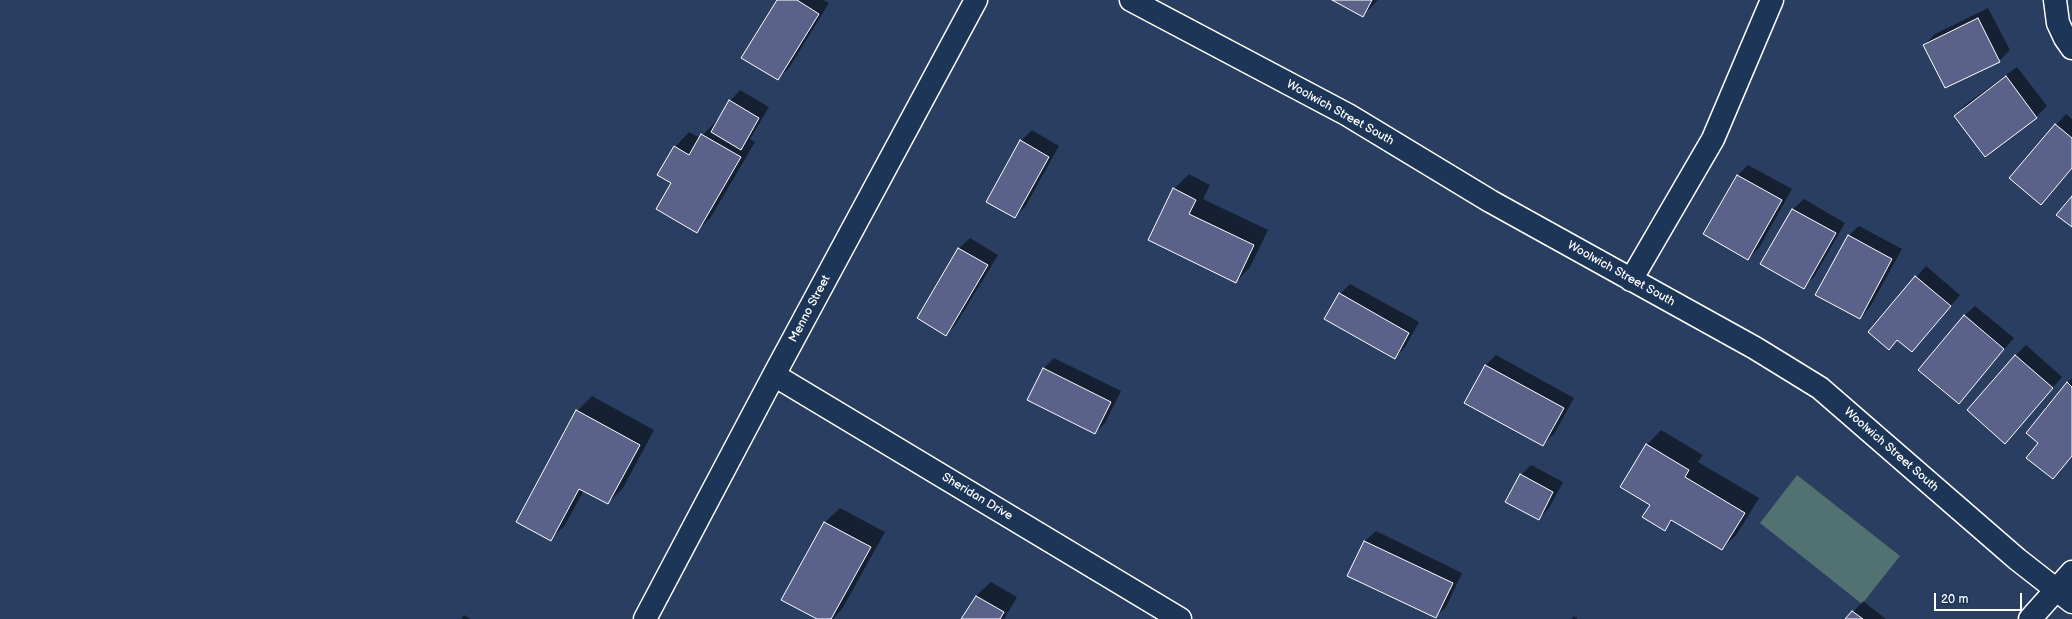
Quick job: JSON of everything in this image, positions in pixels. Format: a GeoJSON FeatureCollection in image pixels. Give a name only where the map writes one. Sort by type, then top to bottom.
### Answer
{"type":"FeatureCollection","features":[{"type":"Feature","properties":{"kind":"street","name":"Menno Street"},"geometry":{"type":"LineString","coordinates":[[645,619],[774,375],[976,0]]}},
{"type":"Feature","properties":{"kind":"street","name":"Woolwich Street South"},"geometry":{"type":"LineString","coordinates":[[1131,0],[1348,116],[1490,201],[1755,348],[1820,388],[2017,559],[2064,596]]}},
{"type":"Feature","properties":{"kind":"street"},"geometry":{"type":"LineString","coordinates":[[1631,280],[1713,139],[1772,0]]}},
{"type":"Feature","properties":{"kind":"street"},"geometry":{"type":"LineString","coordinates":[[2056,0],[2058,23],[2064,38],[2072,48]]}},
{"type":"Feature","properties":{"kind":"street","name":"Sheridan Drive"},"geometry":{"type":"LineString","coordinates":[[774,375],[1180,619]]}},
{"type":"Feature","properties":{"kind":"street"},"geometry":{"type":"LineString","coordinates":[[2030,619],[2064,596],[2072,572]]}},
{"type":"Feature","properties":{"kind":"green space"},"geometry":{"type":"Polygon","coordinates":[[[1797,475],[1900,556],[1862,604],[1760,523],[1797,475]]]}},
{"type":"Feature","properties":{"kind":"building"},"geometry":{"type":"Polygon","coordinates":[[[777,0],[797,0],[819,14],[778,80],[741,58],[777,0]]]}},
{"type":"Feature","properties":{"kind":"building"},"geometry":{"type":"Polygon","coordinates":[[[1332,0],[1372,0],[1363,17],[1332,0]]]}},
{"type":"Feature","properties":{"kind":"building"},"geometry":{"type":"Polygon","coordinates":[[[1978,18],[2000,62],[1945,88],[1923,45],[1978,18]]]}},
{"type":"Feature","properties":{"kind":"building"},"geometry":{"type":"Polygon","coordinates":[[[2006,76],[2037,118],[1985,157],[1954,116],[2006,76]]]}},
{"type":"Feature","properties":{"kind":"building"},"geometry":{"type":"Polygon","coordinates":[[[729,100],[759,118],[741,150],[711,132],[729,100]]]}},
{"type":"Feature","properties":{"kind":"building"},"geometry":{"type":"Polygon","coordinates":[[[2055,124],[2072,138],[2072,168],[2041,205],[2009,178],[2055,124]]]}},
{"type":"Feature","properties":{"kind":"building"},"geometry":{"type":"Polygon","coordinates":[[[701,134],[741,157],[697,233],[656,209],[671,183],[657,175],[674,146],[689,155],[701,134]]]}},
{"type":"Feature","properties":{"kind":"building"},"geometry":{"type":"Polygon","coordinates":[[[1020,140],[1049,157],[1015,218],[986,202],[1020,140]]]}},
{"type":"Feature","properties":{"kind":"building"},"geometry":{"type":"Polygon","coordinates":[[[1737,175],[1782,200],[1748,260],[1703,234],[1737,175]]]}},
{"type":"Feature","properties":{"kind":"building"},"geometry":{"type":"Polygon","coordinates":[[[1173,188],[1196,200],[1189,214],[1254,245],[1236,283],[1148,240],[1173,188]]]}},
{"type":"Feature","properties":{"kind":"building"},"geometry":{"type":"Polygon","coordinates":[[[2072,196],[2072,227],[2056,215],[2072,196]]]}},
{"type":"Feature","properties":{"kind":"building"},"geometry":{"type":"Polygon","coordinates":[[[1792,209],[1836,233],[1804,289],[1760,264],[1792,209]]]}},
{"type":"Feature","properties":{"kind":"building"},"geometry":{"type":"Polygon","coordinates":[[[1848,235],[1892,259],[1860,319],[1815,295],[1848,235]]]}},
{"type":"Feature","properties":{"kind":"building"},"geometry":{"type":"Polygon","coordinates":[[[958,248],[988,265],[946,336],[917,318],[958,248]]]}},
{"type":"Feature","properties":{"kind":"building"},"geometry":{"type":"Polygon","coordinates":[[[1915,276],[1951,306],[1912,352],[1897,340],[1889,350],[1868,332],[1915,276]]]}},
{"type":"Feature","properties":{"kind":"building"},"geometry":{"type":"Polygon","coordinates":[[[1339,293],[1409,333],[1395,359],[1324,319],[1339,293]]]}},
{"type":"Feature","properties":{"kind":"building"},"geometry":{"type":"Polygon","coordinates":[[[1964,315],[2004,349],[1959,404],[1918,370],[1964,315]]]}},
{"type":"Feature","properties":{"kind":"building"},"geometry":{"type":"Polygon","coordinates":[[[2015,355],[2053,388],[2005,444],[1967,410],[2015,355]]]}},
{"type":"Feature","properties":{"kind":"building"},"geometry":{"type":"Polygon","coordinates":[[[1485,365],[1564,408],[1543,446],[1464,403],[1485,365]]]}},
{"type":"Feature","properties":{"kind":"building"},"geometry":{"type":"Polygon","coordinates":[[[1043,368],[1111,402],[1095,434],[1027,400],[1043,368]]]}},
{"type":"Feature","properties":{"kind":"building"},"geometry":{"type":"Polygon","coordinates":[[[2067,382],[2072,387],[2072,456],[2053,479],[2026,458],[2038,443],[2026,433],[2067,382]]]}},
{"type":"Feature","properties":{"kind":"building"},"geometry":{"type":"Polygon","coordinates":[[[576,410],[640,445],[608,504],[579,489],[551,541],[516,522],[576,410]]]}},
{"type":"Feature","properties":{"kind":"building"},"geometry":{"type":"Polygon","coordinates":[[[1646,444],[1689,470],[1685,477],[1745,513],[1722,550],[1671,520],[1665,531],[1642,517],[1650,505],[1620,487],[1646,444]]]}},
{"type":"Feature","properties":{"kind":"building"},"geometry":{"type":"Polygon","coordinates":[[[1520,474],[1553,492],[1539,520],[1505,502],[1520,474]]]}},
{"type":"Feature","properties":{"kind":"building"},"geometry":{"type":"Polygon","coordinates":[[[824,522],[871,547],[831,619],[817,619],[781,600],[824,522]]]}},
{"type":"Feature","properties":{"kind":"building"},"geometry":{"type":"Polygon","coordinates":[[[1364,541],[1453,583],[1436,618],[1347,576],[1364,541]]]}},
{"type":"Feature","properties":{"kind":"building"},"geometry":{"type":"Polygon","coordinates":[[[976,596],[1004,612],[1000,619],[961,619],[976,596]]]}},
{"type":"Feature","properties":{"kind":"building"},"geometry":{"type":"Polygon","coordinates":[[[1852,611],[1863,619],[1845,619],[1852,611]]]}}]}
